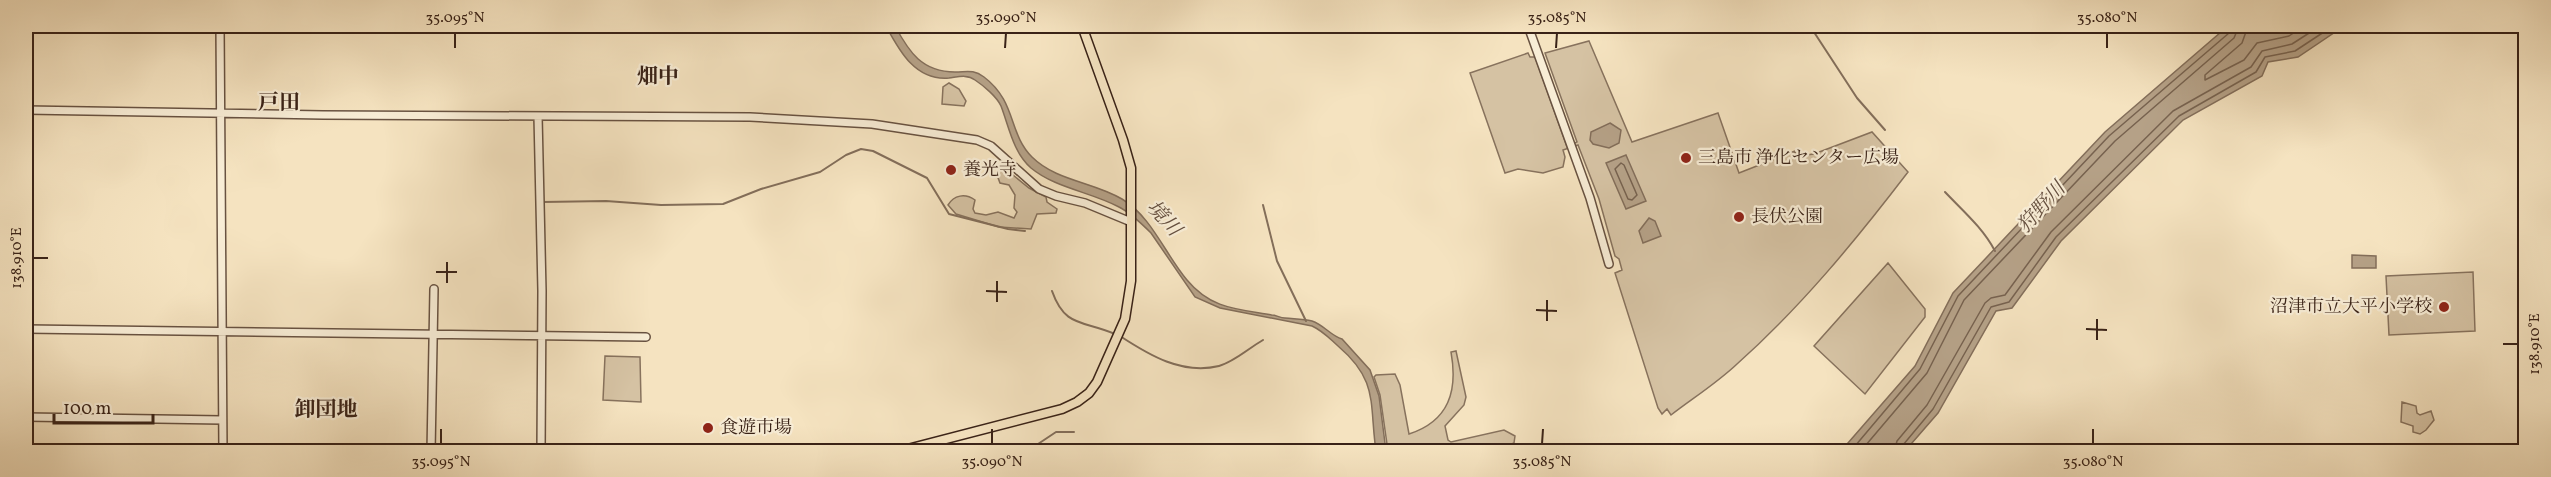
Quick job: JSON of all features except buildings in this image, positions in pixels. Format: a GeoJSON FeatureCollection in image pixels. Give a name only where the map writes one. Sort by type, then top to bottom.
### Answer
{"type":"FeatureCollection","features":[{"type":"Feature","properties":{"kind":"main road"},"geometry":{"type":"LineString","coordinates":[[896,452],[1062,409],[1077,402],[1089,393],[1097,382],[1125,319],[1131,280],[1132,181],[1128,155],[1082,26]]}},
{"type":"Feature","properties":{"kind":"street"},"geometry":{"type":"LineString","coordinates":[[220,26],[223,452]]}},
{"type":"Feature","properties":{"kind":"street"},"geometry":{"type":"LineString","coordinates":[[1528,26],[1590,198],[1609,264]]}},
{"type":"Feature","properties":{"kind":"street"},"geometry":{"type":"LineString","coordinates":[[26,110],[799,119],[872,124],[977,140],[991,146],[1040,189],[1131,220]]}},
{"type":"Feature","properties":{"kind":"street"},"geometry":{"type":"LineString","coordinates":[[538,116],[542,337],[541,452]]}},
{"type":"Feature","properties":{"kind":"street"},"geometry":{"type":"LineString","coordinates":[[431,452],[434,289]]}},
{"type":"Feature","properties":{"kind":"street"},"geometry":{"type":"LineString","coordinates":[[26,330],[646,337]]}},
{"type":"Feature","properties":{"kind":"street"},"geometry":{"type":"LineString","coordinates":[[26,417],[222,420]]}},
{"type":"Feature","properties":{"kind":"shaded area","name":"長伏公園"},"geometry":{"type":"Polygon","coordinates":[[[1589,41],[1632,142],[1718,113],[1739,173],[1795,151],[1797,156],[1814,154],[1872,132],[1908,172],[1848,248],[1783,320],[1729,371],[1671,415],[1667,409],[1662,414],[1658,408],[1615,273],[1622,270],[1619,259],[1615,256],[1599,199],[1578,145],[1563,150],[1565,157],[1563,167],[1543,173],[1518,169],[1505,173],[1470,73],[1528,53],[1530,57],[1535,57],[1567,147],[1577,142],[1545,53],[1589,41]]]}},
{"type":"Feature","properties":{"kind":"shaded area"},"geometry":{"type":"Polygon","coordinates":[[[949,83],[959,89],[966,101],[964,106],[942,104],[943,87],[949,83]]]}},
{"type":"Feature","properties":{"kind":"shaded area"},"geometry":{"type":"Polygon","coordinates":[[[1000,170],[1008,171],[1029,188],[1046,197],[1047,202],[1057,209],[1056,213],[1037,214],[1031,229],[999,227],[956,214],[948,205],[957,197],[967,196],[975,200],[973,209],[975,213],[986,215],[998,212],[1014,218],[1017,212],[1014,208],[1015,195],[1009,185],[1000,183],[997,175],[1000,170]]]}},
{"type":"Feature","properties":{"kind":"shaded area"},"geometry":{"type":"Polygon","coordinates":[[[1888,263],[1925,309],[1925,317],[1865,394],[1814,346],[1888,263]]]}},
{"type":"Feature","properties":{"kind":"shaded area"},"geometry":{"type":"Polygon","coordinates":[[[2473,272],[2475,331],[2389,335],[2386,276],[2473,272]]]}},
{"type":"Feature","properties":{"kind":"shaded area"},"geometry":{"type":"Polygon","coordinates":[[[1456,351],[1466,397],[1464,405],[1445,426],[1448,440],[1451,442],[1504,430],[1515,436],[1514,443],[1495,451],[1388,451],[1380,395],[1374,377],[1395,374],[1400,385],[1409,434],[1433,421],[1448,403],[1453,379],[1451,352],[1456,351]]]}},
{"type":"Feature","properties":{"kind":"shaded area"},"geometry":{"type":"Polygon","coordinates":[[[605,356],[640,357],[641,402],[603,400],[605,356]]]}},
{"type":"Feature","properties":{"kind":"shaded area"},"geometry":{"type":"Polygon","coordinates":[[[2402,402],[2416,406],[2417,413],[2420,415],[2431,411],[2434,420],[2426,430],[2420,434],[2413,432],[2413,426],[2401,422],[2402,402]]]}},
{"type":"Feature","properties":{"kind":"water"},"geometry":{"type":"Polygon","coordinates":[[[886,26],[895,26],[911,52],[925,64],[944,71],[967,71],[984,77],[1002,97],[1024,148],[1032,157],[1052,171],[1111,193],[1133,207],[1150,226],[1187,280],[1205,297],[1236,309],[1312,321],[1342,339],[1370,370],[1379,396],[1386,451],[1376,451],[1370,394],[1360,370],[1326,335],[1312,326],[1220,308],[1195,297],[1151,233],[1136,219],[1119,207],[1062,185],[1031,168],[1020,155],[1001,106],[990,92],[969,77],[937,78],[927,75],[903,54],[886,26]]]}},
{"type":"Feature","properties":{"kind":"water","name":"狩野川"},"geometry":{"type":"Polygon","coordinates":[[[2228,26],[2344,26],[2298,57],[2268,62],[2262,76],[2183,120],[2061,241],[2012,308],[1996,311],[1938,413],[1905,451],[1841,451],[1915,366],[1953,293],[2105,132],[2228,26]]]}},
{"type":"Feature","properties":{"kind":"water"},"geometry":{"type":"Polygon","coordinates":[[[1610,123],[1621,130],[1619,143],[1609,148],[1593,144],[1590,140],[1591,132],[1610,123]]]}},
{"type":"Feature","properties":{"kind":"water"},"geometry":{"type":"Polygon","coordinates":[[[1626,155],[1646,201],[1626,209],[1606,163],[1626,155]]]}},
{"type":"Feature","properties":{"kind":"water"},"geometry":{"type":"Polygon","coordinates":[[[1649,218],[1655,221],[1661,236],[1643,243],[1639,231],[1649,218]]]}},
{"type":"Feature","properties":{"kind":"water"},"geometry":{"type":"Polygon","coordinates":[[[2352,255],[2376,256],[2376,268],[2352,268],[2352,255]]]}},
{"type":"Feature","properties":{"kind":"waterway"},"geometry":{"type":"LineString","coordinates":[[1810,26],[1857,98],[1885,130]]}},
{"type":"Feature","properties":{"kind":"waterway"},"geometry":{"type":"LineString","coordinates":[[543,202],[723,204],[761,189],[820,172],[846,155],[861,149],[873,151],[927,178],[949,214],[1025,231]]}},
{"type":"Feature","properties":{"kind":"waterway"},"geometry":{"type":"LineString","coordinates":[[1945,192],[1979,227],[1995,251]]}},
{"type":"Feature","properties":{"kind":"waterway"},"geometry":{"type":"LineString","coordinates":[[1263,205],[1277,261],[1306,321]]}},
{"type":"Feature","properties":{"kind":"waterway"},"geometry":{"type":"LineString","coordinates":[[1052,291],[1057,303],[1069,317],[1115,334]]}},
{"type":"Feature","properties":{"kind":"waterway"},"geometry":{"type":"LineString","coordinates":[[1120,336],[1166,362],[1192,368],[1225,364],[1263,340]]}},
{"type":"Feature","properties":{"kind":"waterway"},"geometry":{"type":"LineString","coordinates":[[1026,452],[1056,432],[1074,432]]}},
{"type":"Feature","properties":{"kind":"place","name":"三島市 浄化センター広場"},"geometry":{"type":"Point","coordinates":[1686,158]}},
{"type":"Feature","properties":{"kind":"place","name":"養光寺"},"geometry":{"type":"Point","coordinates":[951,170]}},
{"type":"Feature","properties":{"kind":"place","name":"長伏公園"},"geometry":{"type":"Point","coordinates":[1739,217]}},
{"type":"Feature","properties":{"kind":"place","name":"沼津市立大平小学校"},"geometry":{"type":"Point","coordinates":[2444,307]}},
{"type":"Feature","properties":{"kind":"place","name":"食遊市場"},"geometry":{"type":"Point","coordinates":[708,428]}},
{"type":"Feature","properties":{"kind":"district","name":"畑中"},"geometry":{"type":"Point","coordinates":[658,77]}},
{"type":"Feature","properties":{"kind":"district","name":"戸田"},"geometry":{"type":"Point","coordinates":[279,103]}},
{"type":"Feature","properties":{"kind":"district","name":"卸団地"},"geometry":{"type":"Point","coordinates":[326,410]}},
{"type":"Feature","properties":{"kind":"water label","name":"境川"},"geometry":{"type":"Point","coordinates":[1163,219]}}]}
